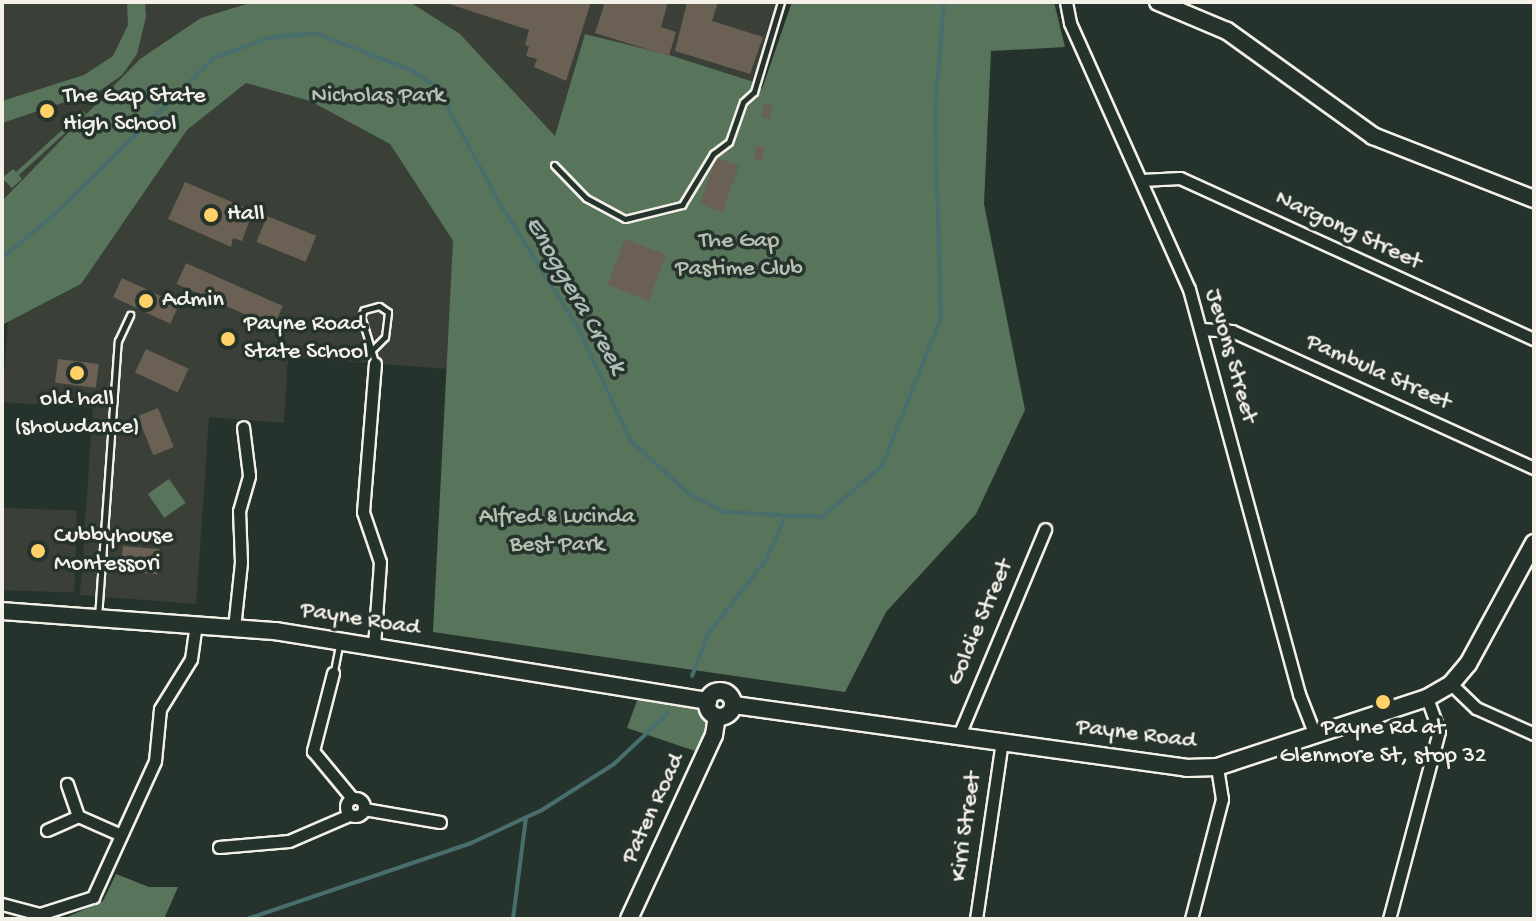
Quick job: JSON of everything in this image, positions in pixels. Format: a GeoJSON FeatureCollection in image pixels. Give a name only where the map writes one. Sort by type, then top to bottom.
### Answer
{"type":"FeatureCollection","features":[{"type":"Feature","properties":{"kind":"main road"},"geometry":{"type":"LineString","coordinates":[[1158,2],[1227,31],[1373,136],[1534,199]]}},
{"type":"Feature","properties":{"kind":"main road","name":"Payne Road"},"geometry":{"type":"LineString","coordinates":[[734,705],[1186,768],[1217,767],[1427,698],[1451,684],[1468,664],[1534,543]]}},
{"type":"Feature","properties":{"kind":"main road","name":"Payne Road"},"geometry":{"type":"LineString","coordinates":[[2,611],[234,628],[339,641],[708,701]]}},
{"type":"Feature","properties":{"kind":"main road"},"geometry":{"type":"LineString","coordinates":[[724,691],[734,705],[729,715],[717,717],[708,701],[715,692],[724,691]]}},
{"type":"Feature","properties":{"kind":"main road","name":"Paten Road"},"geometry":{"type":"LineString","coordinates":[[629,919],[714,735],[717,717]]}},
{"type":"Feature","properties":{"kind":"street","name":"Jevons Street"},"geometry":{"type":"LineString","coordinates":[[1066,2],[1070,23],[1142,180],[1202,329],[1299,694],[1315,735]]}},
{"type":"Feature","properties":{"kind":"street","name":"Nargong Street"},"geometry":{"type":"LineString","coordinates":[[1142,180],[1180,178],[1534,339]]}},
{"type":"Feature","properties":{"kind":"street","name":"Pambula Street"},"geometry":{"type":"LineString","coordinates":[[1202,329],[1232,331],[1534,468]]}},
{"type":"Feature","properties":{"kind":"street"},"geometry":{"type":"LineString","coordinates":[[373,356],[363,512],[380,562],[374,646]]}},
{"type":"Feature","properties":{"kind":"street"},"geometry":{"type":"LineString","coordinates":[[234,628],[241,562],[240,505],[249,475],[243,427]]}},
{"type":"Feature","properties":{"kind":"street","name":"Goldie Street"},"geometry":{"type":"LineString","coordinates":[[959,735],[1045,529]]}},
{"type":"Feature","properties":{"kind":"street"},"geometry":{"type":"LineString","coordinates":[[2,904],[40,914],[80,904],[93,897],[155,761],[164,697],[191,659],[196,625]]}},
{"type":"Feature","properties":{"kind":"street"},"geometry":{"type":"LineString","coordinates":[[333,673],[313,751],[352,798],[361,800],[364,809]]}},
{"type":"Feature","properties":{"kind":"street"},"geometry":{"type":"LineString","coordinates":[[1451,684],[1476,708],[1534,734]]}},
{"type":"Feature","properties":{"kind":"street"},"geometry":{"type":"LineString","coordinates":[[1389,919],[1439,731],[1427,698]]}},
{"type":"Feature","properties":{"kind":"street","name":"Kirri Street"},"geometry":{"type":"LineString","coordinates":[[976,919],[1002,741]]}},
{"type":"Feature","properties":{"kind":"street"},"geometry":{"type":"LineString","coordinates":[[1191,919],[1222,799],[1217,767]]}},
{"type":"Feature","properties":{"kind":"street"},"geometry":{"type":"LineString","coordinates":[[67,784],[78,816],[121,835]]}},
{"type":"Feature","properties":{"kind":"street"},"geometry":{"type":"LineString","coordinates":[[349,815],[345,807],[352,798]]}},
{"type":"Feature","properties":{"kind":"street"},"geometry":{"type":"LineString","coordinates":[[219,847],[289,841],[349,815],[358,816],[364,809]]}},
{"type":"Feature","properties":{"kind":"street"},"geometry":{"type":"LineString","coordinates":[[364,809],[440,822]]}},
{"type":"Feature","properties":{"kind":"street"},"geometry":{"type":"LineString","coordinates":[[47,830],[78,816]]}},
{"type":"Feature","properties":{"kind":"lane"},"geometry":{"type":"LineString","coordinates":[[554,165],[586,198],[625,219],[682,205],[713,154],[729,142],[743,102],[754,92],[781,2]]}},
{"type":"Feature","properties":{"kind":"lane"},"geometry":{"type":"LineString","coordinates":[[379,306],[388,312],[385,337],[373,356],[361,316],[364,310],[379,306]]}},
{"type":"Feature","properties":{"kind":"lane"},"geometry":{"type":"LineString","coordinates":[[98,618],[118,341],[130,315]]}},
{"type":"Feature","properties":{"kind":"lane"},"geometry":{"type":"LineString","coordinates":[[333,673],[339,641]]}},
{"type":"Feature","properties":{"kind":"shaded area","name":"The Gap State High School"},"geometry":{"type":"Polygon","coordinates":[[[2,2],[253,2],[2,201],[2,2]]]}},
{"type":"Feature","properties":{"kind":"shaded area"},"geometry":{"type":"Polygon","coordinates":[[[410,2],[778,2],[754,82],[637,50],[555,137],[460,34],[410,2]]]}},
{"type":"Feature","properties":{"kind":"shaded area","name":"Payne Road State School"},"geometry":{"type":"Polygon","coordinates":[[[246,83],[310,101],[390,144],[453,241],[449,369],[288,357],[284,423],[209,417],[196,604],[80,595],[93,408],[2,402],[8,322],[81,284],[187,130],[246,83]]]}},
{"type":"Feature","properties":{"kind":"shaded area","name":"Cubbyhouse Montessori"},"geometry":{"type":"Polygon","coordinates":[[[2,508],[77,511],[74,593],[2,590],[2,508]]]}},
{"type":"Feature","properties":{"kind":"green space"},"geometry":{"type":"Polygon","coordinates":[[[127,2],[145,2],[146,17],[137,54],[122,75],[101,90],[2,123],[2,101],[84,75],[113,56],[128,25],[127,2]]]}},
{"type":"Feature","properties":{"kind":"green space"},"geometry":{"type":"Polygon","coordinates":[[[253,2],[410,2],[460,34],[555,136],[585,34],[669,55],[754,82],[762,89],[792,2],[1054,2],[1065,47],[991,51],[984,204],[1025,410],[976,514],[886,612],[845,692],[433,632],[453,241],[390,144],[310,101],[246,83],[187,130],[81,284],[2,325],[2,201],[140,59],[201,18],[253,2]]]}},
{"type":"Feature","properties":{"kind":"green space"},"geometry":{"type":"Polygon","coordinates":[[[83,111],[86,114],[19,175],[22,179],[12,188],[2,178],[13,169],[16,172],[83,111]]]}},
{"type":"Feature","properties":{"kind":"green space"},"geometry":{"type":"Polygon","coordinates":[[[169,479],[186,503],[164,518],[148,494],[169,479]]]}},
{"type":"Feature","properties":{"kind":"green space"},"geometry":{"type":"Polygon","coordinates":[[[639,695],[696,709],[711,724],[698,752],[627,728],[639,695]]]}},
{"type":"Feature","properties":{"kind":"green space"},"geometry":{"type":"Polygon","coordinates":[[[116,874],[149,887],[178,887],[164,919],[63,919],[103,901],[116,874]]]}},
{"type":"Feature","properties":{"kind":"building"},"geometry":{"type":"Polygon","coordinates":[[[443,2],[591,2],[566,81],[534,67],[537,59],[526,56],[529,30],[443,2]]]}},
{"type":"Feature","properties":{"kind":"building"},"geometry":{"type":"Polygon","coordinates":[[[605,2],[668,2],[661,27],[676,32],[669,56],[595,33],[605,2]]]}},
{"type":"Feature","properties":{"kind":"building"},"geometry":{"type":"Polygon","coordinates":[[[687,2],[718,2],[712,21],[763,37],[750,74],[675,51],[687,2]]]}},
{"type":"Feature","properties":{"kind":"building"},"geometry":{"type":"Polygon","coordinates":[[[764,104],[772,105],[770,119],[762,118],[764,104]]]}},
{"type":"Feature","properties":{"kind":"building"},"geometry":{"type":"Polygon","coordinates":[[[756,146],[764,147],[762,161],[754,160],[756,146]]]}},
{"type":"Feature","properties":{"kind":"building"},"geometry":{"type":"Polygon","coordinates":[[[716,158],[739,166],[723,212],[700,204],[716,158]]]}},
{"type":"Feature","properties":{"kind":"building","name":"Hall"},"geometry":{"type":"Polygon","coordinates":[[[185,182],[253,211],[242,241],[233,238],[231,247],[168,219],[185,182]]]}},
{"type":"Feature","properties":{"kind":"building"},"geometry":{"type":"Polygon","coordinates":[[[267,216],[316,236],[306,262],[257,242],[267,216]]]}},
{"type":"Feature","properties":{"kind":"building"},"geometry":{"type":"Polygon","coordinates":[[[625,239],[666,255],[649,301],[607,285],[625,239]]]}},
{"type":"Feature","properties":{"kind":"building"},"geometry":{"type":"Polygon","coordinates":[[[186,263],[283,306],[273,327],[177,284],[186,263]]]}},
{"type":"Feature","properties":{"kind":"building","name":"Admin"},"geometry":{"type":"Polygon","coordinates":[[[122,278],[179,305],[170,324],[113,297],[122,278]]]}},
{"type":"Feature","properties":{"kind":"building"},"geometry":{"type":"Polygon","coordinates":[[[146,349],[189,369],[178,392],[135,373],[146,349]]]}},
{"type":"Feature","properties":{"kind":"building","name":"old hall (showdance)"},"geometry":{"type":"Polygon","coordinates":[[[58,359],[99,364],[96,388],[55,383],[58,359]]]}},
{"type":"Feature","properties":{"kind":"building"},"geometry":{"type":"Polygon","coordinates":[[[158,408],[174,447],[153,455],[138,416],[158,408]]]}},
{"type":"Feature","properties":{"kind":"building"},"geometry":{"type":"Polygon","coordinates":[[[123,546],[160,549],[158,574],[121,571],[123,546]]]}},
{"type":"Feature","properties":{"kind":"waterway","name":"Enoggera Creek"},"geometry":{"type":"LineString","coordinates":[[2,258],[56,213],[214,58],[268,38],[315,33],[413,71],[437,87],[499,202],[578,328],[631,441],[689,494],[725,512],[822,517],[882,466],[941,318],[935,111],[944,2]]}},
{"type":"Feature","properties":{"kind":"waterway"},"geometry":{"type":"LineString","coordinates":[[692,676],[708,634],[766,560],[784,519]]}},
{"type":"Feature","properties":{"kind":"waterway"},"geometry":{"type":"LineString","coordinates":[[247,919],[471,843],[542,810],[614,764],[667,714]]}},
{"type":"Feature","properties":{"kind":"waterway"},"geometry":{"type":"LineString","coordinates":[[513,919],[526,818]]}},
{"type":"Feature","properties":{"kind":"waterway"},"geometry":{"type":"LineString","coordinates":[[153,919],[179,919]]}},
{"type":"Feature","properties":{"kind":"place","name":"The Gap State High School"},"geometry":{"type":"Point","coordinates":[47,111]}},
{"type":"Feature","properties":{"kind":"place","name":"Hall"},"geometry":{"type":"Point","coordinates":[211,215]}},
{"type":"Feature","properties":{"kind":"place","name":"Admin"},"geometry":{"type":"Point","coordinates":[146,301]}},
{"type":"Feature","properties":{"kind":"place","name":"Payne Road State School"},"geometry":{"type":"Point","coordinates":[228,339]}},
{"type":"Feature","properties":{"kind":"place","name":"old hall (showdance)"},"geometry":{"type":"Point","coordinates":[77,373]}},
{"type":"Feature","properties":{"kind":"place","name":"Cubbyhouse Montessori"},"geometry":{"type":"Point","coordinates":[38,551]}},
{"type":"Feature","properties":{"kind":"place","name":"Payne Rd at Glenmore St, stop 32"},"geometry":{"type":"Point","coordinates":[1383,702]}},
{"type":"Feature","properties":{"kind":"park label","name":"Nicholas Park"},"geometry":{"type":"Point","coordinates":[378,97]}},
{"type":"Feature","properties":{"kind":"park label","name":"The Gap Pastime Club"},"geometry":{"type":"Point","coordinates":[739,256]}},
{"type":"Feature","properties":{"kind":"park label","name":"Alfred & Lucinda Best Park"},"geometry":{"type":"Point","coordinates":[557,532]}}]}
